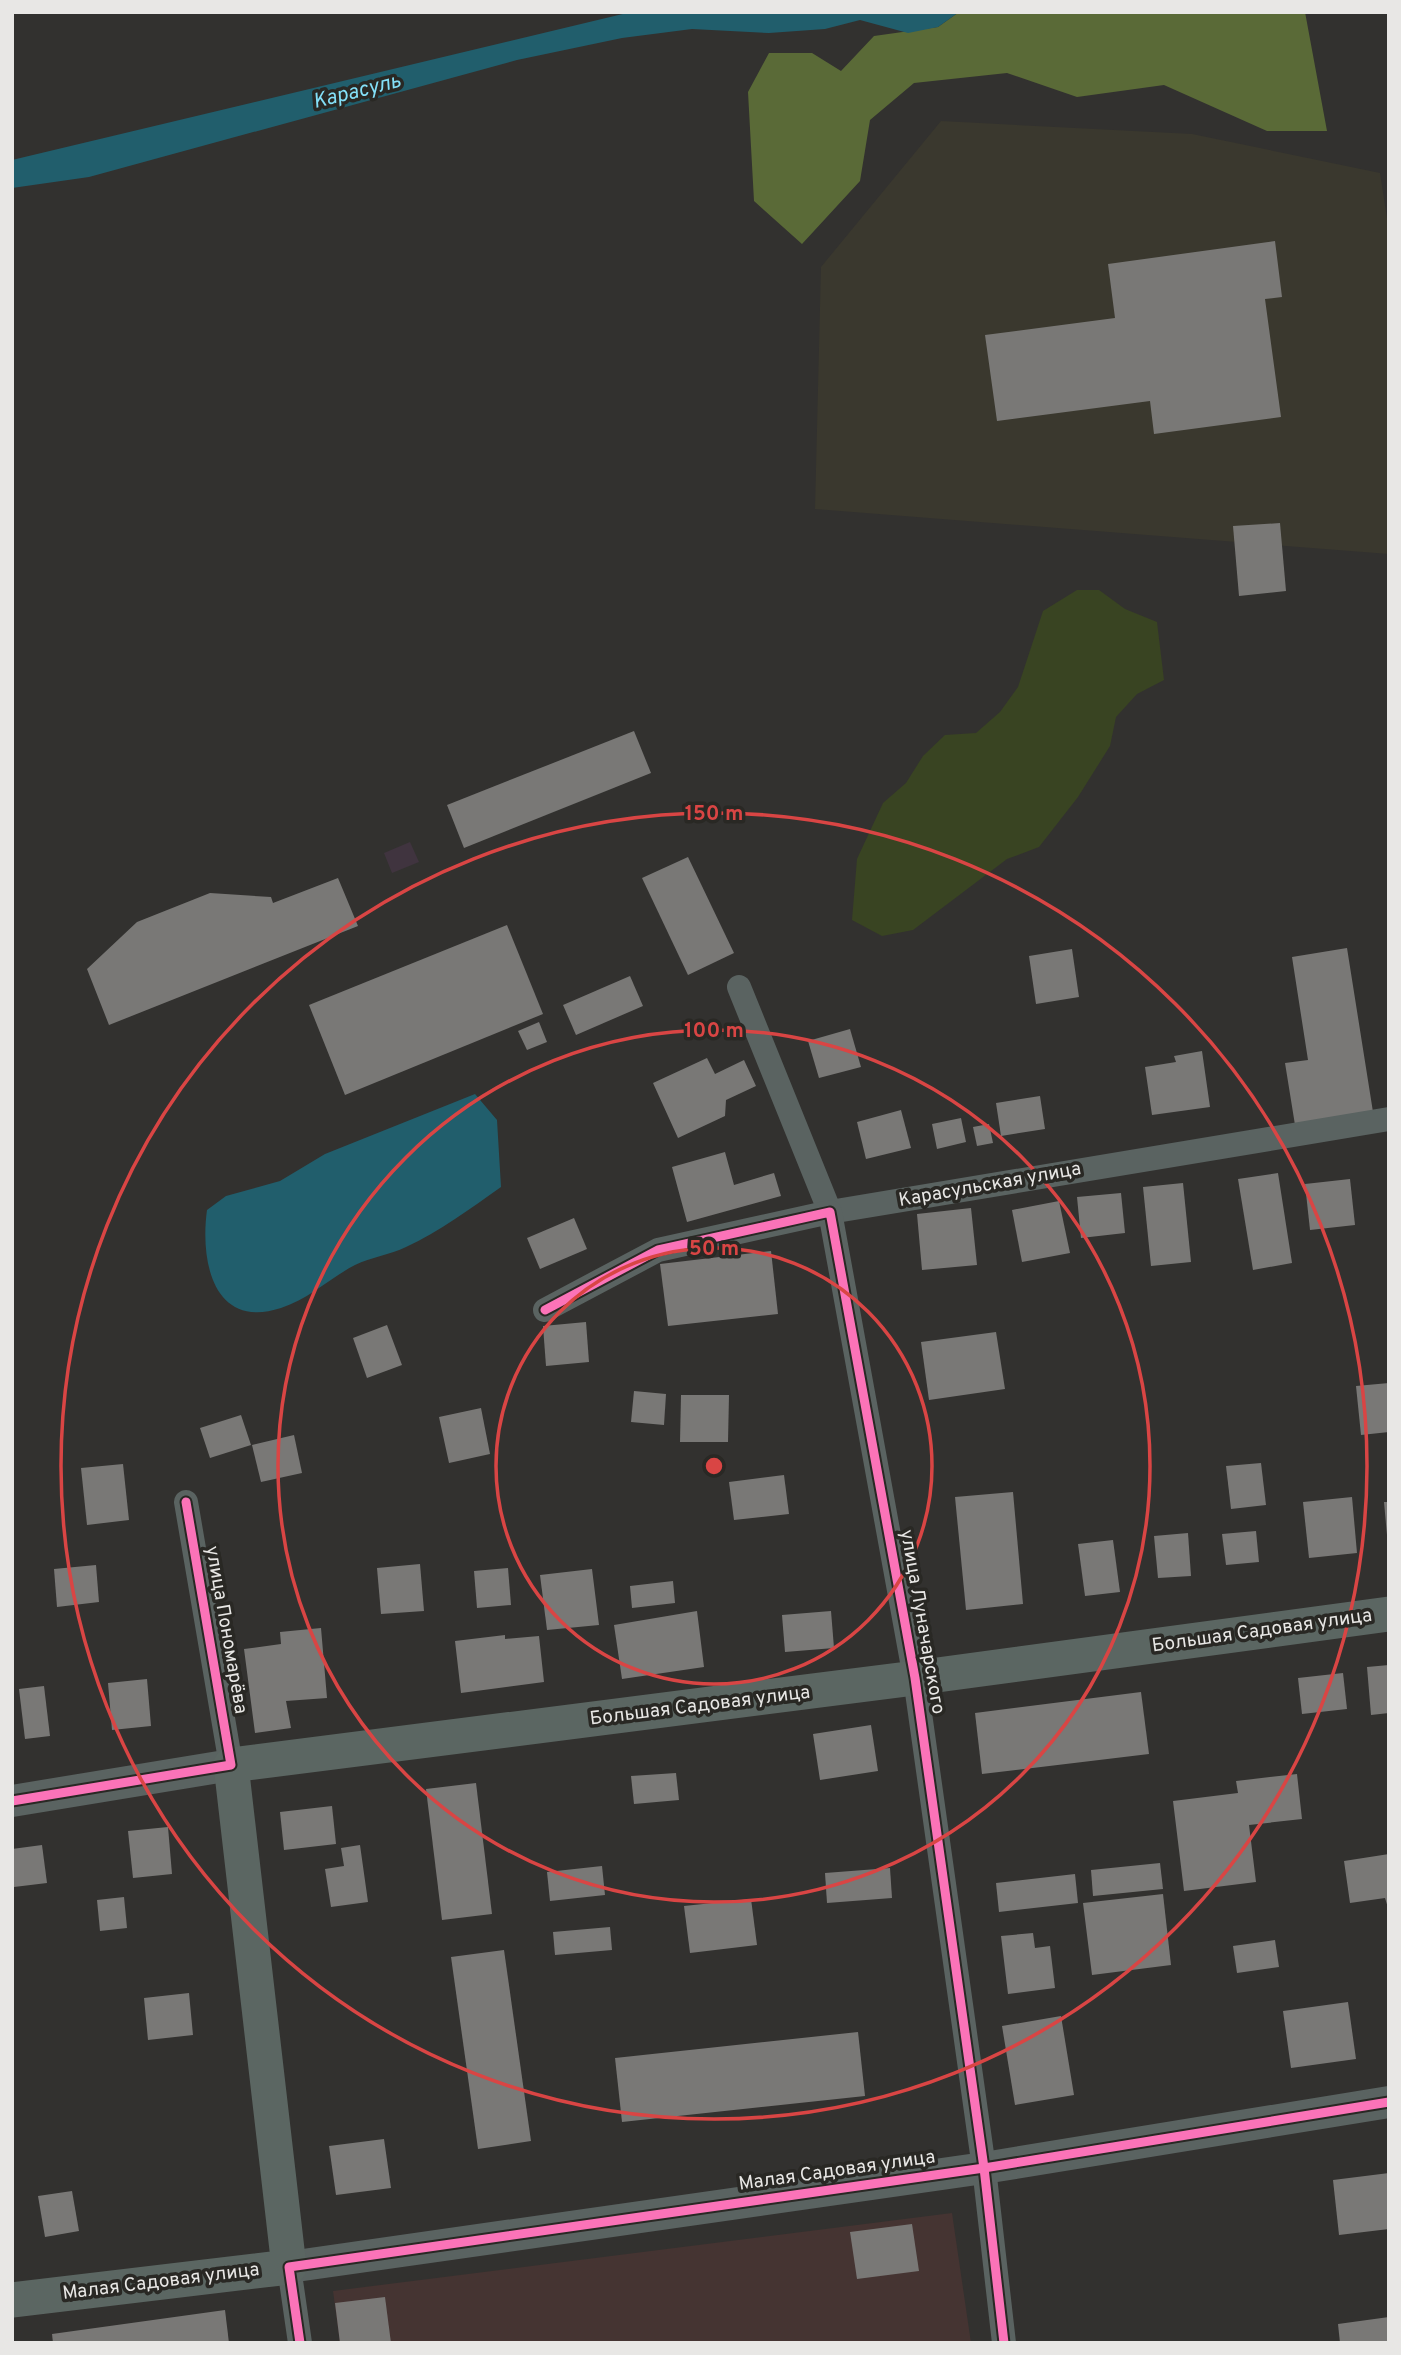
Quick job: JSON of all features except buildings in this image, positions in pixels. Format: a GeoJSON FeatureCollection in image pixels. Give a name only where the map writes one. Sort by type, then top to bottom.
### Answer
{"type":"FeatureCollection","features":[{"type":"Feature","properties":{"kind":"main road","name":"Большая Садовая улица"},"geometry":{"type":"LineString","coordinates":[[231,1765],[915,1678],[1389,1614]]}},
{"type":"Feature","properties":{"kind":"main road","name":"улица Пономарёва"},"geometry":{"type":"LineString","coordinates":[[231,1765],[289,2267]]}},
{"type":"Feature","properties":{"kind":"main road","name":"Малая Садовая улица"},"geometry":{"type":"LineString","coordinates":[[12,2300],[289,2267]]}},
{"type":"Feature","properties":{"kind":"street"},"geometry":{"type":"LineString","coordinates":[[545,1310],[658,1250],[830,1212],[739,987]]}},
{"type":"Feature","properties":{"kind":"street","name":"Карасульская улица"},"geometry":{"type":"LineString","coordinates":[[830,1212],[1389,1119]]}},
{"type":"Feature","properties":{"kind":"street","name":"улица Луначарского"},"geometry":{"type":"LineString","coordinates":[[830,1212],[915,1678],[985,2168],[1004,2343]]}},
{"type":"Feature","properties":{"kind":"street","name":"улица Пономарёва"},"geometry":{"type":"LineString","coordinates":[[186,1502],[231,1765]]}},
{"type":"Feature","properties":{"kind":"street","name":"Большая Садовая улица"},"geometry":{"type":"LineString","coordinates":[[12,1801],[231,1765]]}},
{"type":"Feature","properties":{"kind":"street","name":"Малая Садовая улица"},"geometry":{"type":"LineString","coordinates":[[289,2267],[985,2168],[1389,2102]]}},
{"type":"Feature","properties":{"kind":"street","name":"улица Пономарёва"},"geometry":{"type":"LineString","coordinates":[[289,2267],[300,2343]]}},
{"type":"Feature","properties":{"kind":"shaded area"},"geometry":{"type":"Polygon","coordinates":[[[941,121],[1192,134],[1380,173],[1389,231],[1389,554],[815,509],[821,267],[941,121]]]}},
{"type":"Feature","properties":{"kind":"shaded area"},"geometry":{"type":"Polygon","coordinates":[[[410,842],[419,862],[392,873],[384,853],[410,842]]]}},
{"type":"Feature","properties":{"kind":"shaded area"},"geometry":{"type":"Polygon","coordinates":[[[952,2213],[971,2343],[340,2343],[333,2291],[952,2213]]]}},
{"type":"Feature","properties":{"kind":"green space"},"geometry":{"type":"Polygon","coordinates":[[[959,12],[1305,12],[1327,131],[1267,131],[1164,85],[1077,97],[1007,73],[914,83],[870,120],[860,181],[802,244],[754,201],[748,92],[769,53],[812,53],[841,71],[874,36],[938,27],[959,12]]]}},
{"type":"Feature","properties":{"kind":"green space"},"geometry":{"type":"Polygon","coordinates":[[[1077,590],[1099,590],[1125,609],[1157,622],[1164,680],[1137,694],[1116,717],[1110,746],[1078,797],[1039,847],[1007,859],[913,930],[882,936],[852,920],[857,859],[883,803],[906,783],[923,756],[945,735],[976,733],[1000,712],[1018,687],[1043,611],[1077,590]]]}},
{"type":"Feature","properties":{"kind":"water","name":"Карасуль"},"geometry":{"type":"Polygon","coordinates":[[[631,12],[959,12],[938,27],[908,33],[860,20],[825,29],[769,33],[692,29],[622,38],[517,60],[89,177],[12,188],[12,160],[631,12]]]}},
{"type":"Feature","properties":{"kind":"water"},"geometry":{"type":"Polygon","coordinates":[[[475,1094],[497,1120],[501,1187],[431,1234],[400,1250],[355,1265],[291,1304],[258,1312],[240,1309],[226,1300],[209,1269],[205,1230],[207,1210],[226,1196],[280,1181],[325,1154],[475,1094]]]}},
{"type":"Feature","properties":{"kind":"cycle path"},"geometry":{"type":"LineString","coordinates":[[545,1310],[658,1250],[830,1212],[915,1678],[984,2168],[1004,2343]]}},
{"type":"Feature","properties":{"kind":"cycle path"},"geometry":{"type":"LineString","coordinates":[[12,1801],[231,1765],[186,1502]]}},
{"type":"Feature","properties":{"kind":"cycle path"},"geometry":{"type":"LineString","coordinates":[[300,2343],[289,2267],[984,2168],[1389,2102]]}}]}
